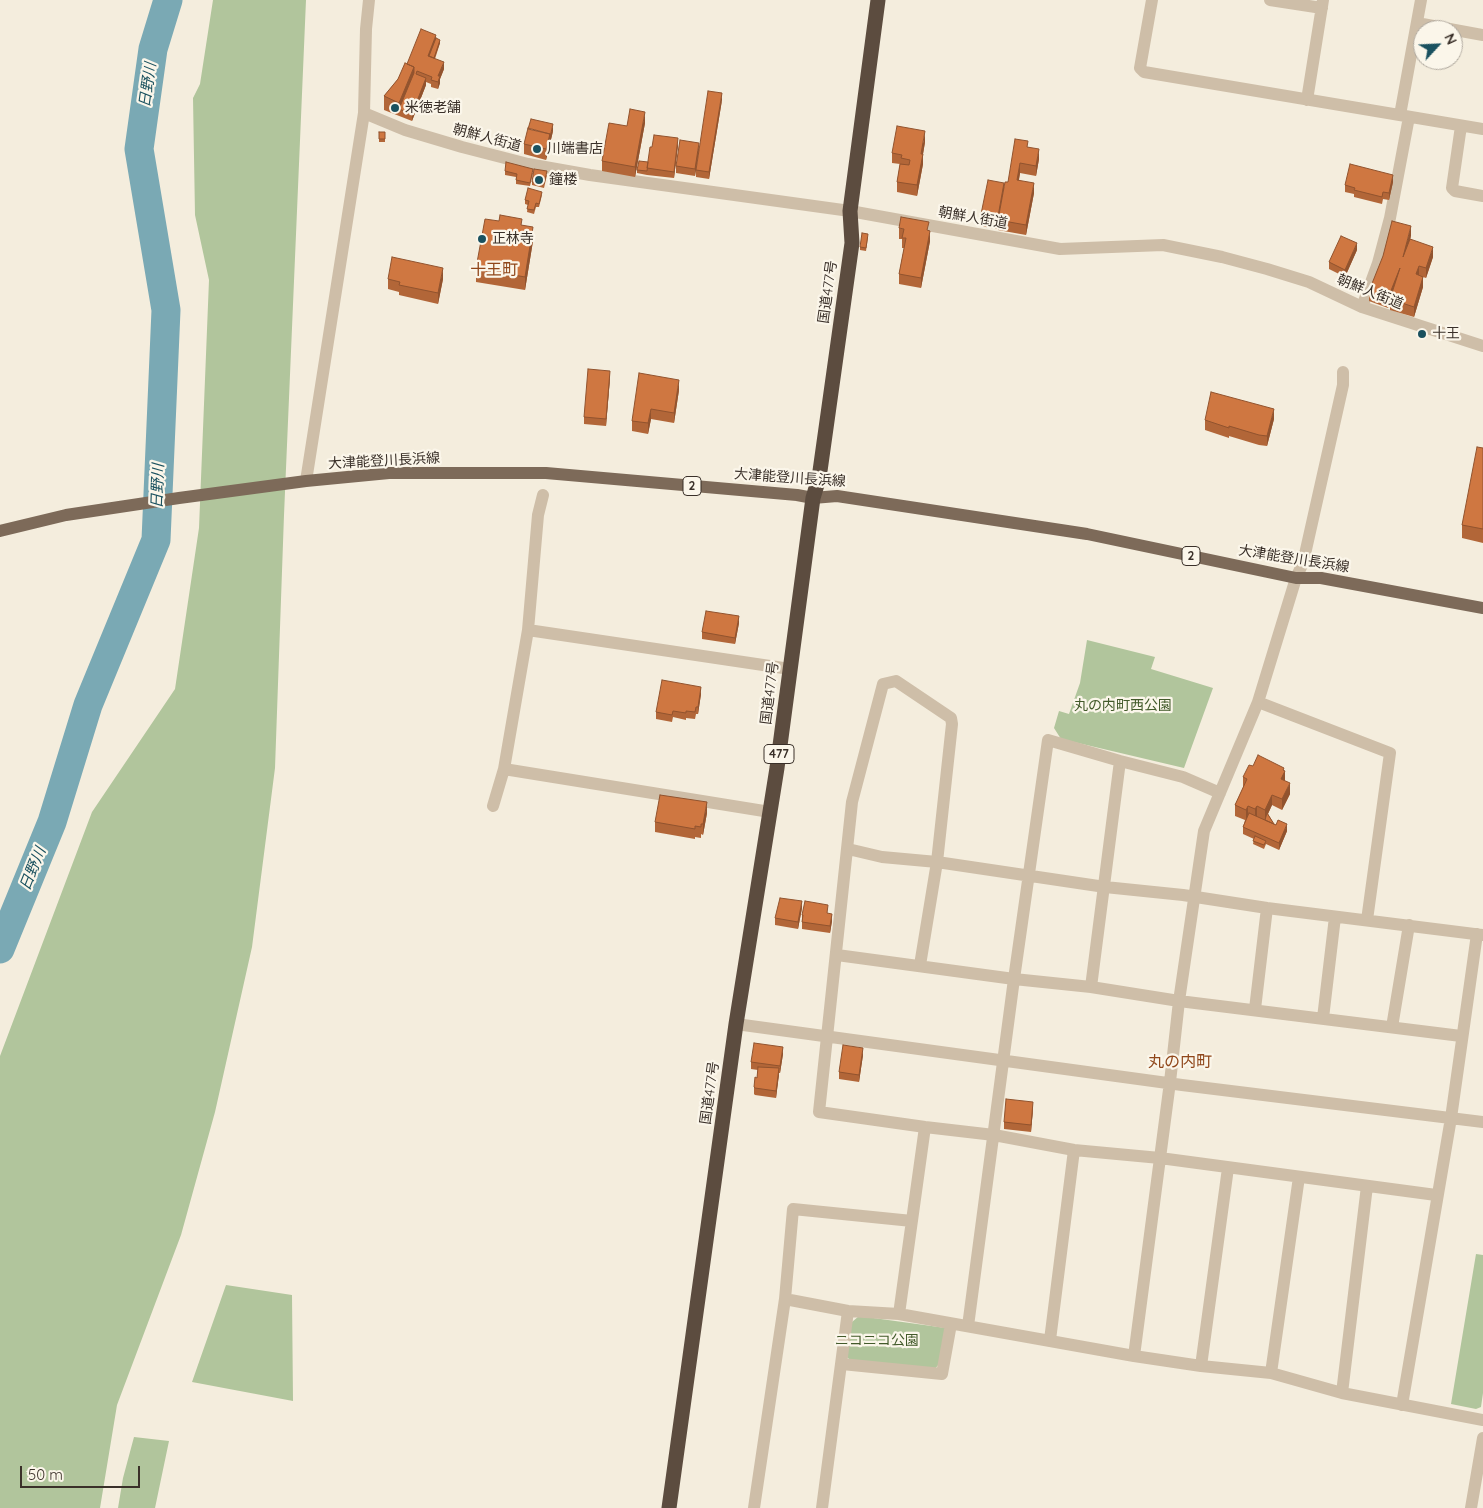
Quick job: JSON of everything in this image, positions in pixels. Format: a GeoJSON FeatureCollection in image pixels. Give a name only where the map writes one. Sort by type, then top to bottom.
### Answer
{"type":"FeatureCollection","features":[{"type":"Feature","properties":{"kind":"highway","name":"国道477号"},"geometry":{"type":"LineString","coordinates":[[668,1508],[736,1024],[770,812],[813,498],[819,478],[850,253],[850,211],[878,0]]}},
{"type":"Feature","properties":{"kind":"main road","name":"大津能登川長浜線"},"geometry":{"type":"LineString","coordinates":[[0,530],[66,515],[300,482],[388,473],[546,473],[813,498],[837,496],[1086,534],[1296,578],[1320,578],[1483,608]]}},
{"type":"Feature","properties":{"kind":"street"},"geometry":{"type":"LineString","coordinates":[[300,482],[364,112],[366,29],[369,0]]}},
{"type":"Feature","properties":{"kind":"street"},"geometry":{"type":"LineString","coordinates":[[1152,0],[1140,68],[1144,72],[1483,129]]}},
{"type":"Feature","properties":{"kind":"street"},"geometry":{"type":"LineString","coordinates":[[1270,0],[1323,4],[1307,100]]}},
{"type":"Feature","properties":{"kind":"street"},"geometry":{"type":"LineString","coordinates":[[1417,20],[1420,0]]}},
{"type":"Feature","properties":{"kind":"street"},"geometry":{"type":"LineString","coordinates":[[1463,31],[1483,35]]}},
{"type":"Feature","properties":{"kind":"street"},"geometry":{"type":"LineString","coordinates":[[1362,307],[1378,263],[1390,218],[1413,52]]}},
{"type":"Feature","properties":{"kind":"street","name":"朝鮮人街道"},"geometry":{"type":"LineString","coordinates":[[364,112],[405,130],[528,164],[590,175],[850,211],[1060,249],[1163,245],[1222,257],[1309,282],[1362,307],[1483,346]]}},
{"type":"Feature","properties":{"kind":"street"},"geometry":{"type":"LineString","coordinates":[[1461,126],[1452,188],[1455,191],[1483,196]]}},
{"type":"Feature","properties":{"kind":"street"},"geometry":{"type":"LineString","coordinates":[[1134,1356],[1179,1000],[1204,831],[1258,702],[1296,578],[1304,563],[1344,385],[1343,372]]}},
{"type":"Feature","properties":{"kind":"street"},"geometry":{"type":"LineString","coordinates":[[493,806],[504,770],[528,630],[538,515],[543,495]]}},
{"type":"Feature","properties":{"kind":"street"},"geometry":{"type":"LineString","coordinates":[[528,630],[790,669]]}},
{"type":"Feature","properties":{"kind":"street"},"geometry":{"type":"LineString","coordinates":[[920,965],[936,862],[951,718],[896,681],[883,684],[852,802],[819,1112],[994,1135],[1074,1150],[1160,1158],[1436,1195]]}},
{"type":"Feature","properties":{"kind":"street"},"geometry":{"type":"LineString","coordinates":[[1258,702],[1390,753],[1367,920]]}},
{"type":"Feature","properties":{"kind":"street"},"geometry":{"type":"LineString","coordinates":[[968,1326],[1048,740],[1120,761],[1183,776],[1220,793]]}},
{"type":"Feature","properties":{"kind":"street"},"geometry":{"type":"LineString","coordinates":[[1091,987],[1120,761]]}},
{"type":"Feature","properties":{"kind":"street"},"geometry":{"type":"LineString","coordinates":[[504,770],[770,812]]}},
{"type":"Feature","properties":{"kind":"street"},"geometry":{"type":"LineString","coordinates":[[848,849],[882,857],[936,862],[1105,887],[1480,935],[1402,1404]]}},
{"type":"Feature","properties":{"kind":"street"},"geometry":{"type":"LineString","coordinates":[[1255,1009],[1267,908]]}},
{"type":"Feature","properties":{"kind":"street"},"geometry":{"type":"LineString","coordinates":[[1323,1018],[1335,917]]}},
{"type":"Feature","properties":{"kind":"street"},"geometry":{"type":"LineString","coordinates":[[1392,1027],[1409,925]]}},
{"type":"Feature","properties":{"kind":"street"},"geometry":{"type":"LineString","coordinates":[[837,955],[1462,1036]]}},
{"type":"Feature","properties":{"kind":"street"},"geometry":{"type":"LineString","coordinates":[[736,1024],[1483,1122]]}},
{"type":"Feature","properties":{"kind":"street"},"geometry":{"type":"LineString","coordinates":[[899,1314],[925,1127]]}},
{"type":"Feature","properties":{"kind":"street"},"geometry":{"type":"LineString","coordinates":[[1050,1340],[1074,1150]]}},
{"type":"Feature","properties":{"kind":"street"},"geometry":{"type":"LineString","coordinates":[[1201,1366],[1228,1168]]}},
{"type":"Feature","properties":{"kind":"street"},"geometry":{"type":"LineString","coordinates":[[1271,1373],[1299,1177]]}},
{"type":"Feature","properties":{"kind":"street"},"geometry":{"type":"LineString","coordinates":[[1342,1393],[1367,1186]]}},
{"type":"Feature","properties":{"kind":"street"},"geometry":{"type":"LineString","coordinates":[[754,1508],[785,1299],[792,1209],[912,1221]]}},
{"type":"Feature","properties":{"kind":"street"},"geometry":{"type":"LineString","coordinates":[[785,1299],[848,1311],[899,1314],[1134,1356],[1201,1366],[1271,1373],[1342,1393],[1483,1420]]}},
{"type":"Feature","properties":{"kind":"street"},"geometry":{"type":"LineString","coordinates":[[822,1508],[848,1311]]}},
{"type":"Feature","properties":{"kind":"street"},"geometry":{"type":"LineString","coordinates":[[842,1364],[942,1374],[951,1324]]}},
{"type":"Feature","properties":{"kind":"street"},"geometry":{"type":"LineString","coordinates":[[1471,1508],[1483,1438]]}},
{"type":"Feature","properties":{"kind":"green space"},"geometry":{"type":"Polygon","coordinates":[[[213,0],[306,0],[275,768],[252,947],[215,1112],[181,1235],[117,1405],[100,1508],[0,1508],[0,1056],[92,812],[175,689],[199,528],[209,280],[195,215],[193,98],[200,84],[213,0]]]}},
{"type":"Feature","properties":{"kind":"green space","name":"丸の内町西公園"},"geometry":{"type":"Polygon","coordinates":[[[1087,640],[1155,657],[1151,669],[1213,688],[1184,768],[1061,739],[1054,728],[1059,711],[1069,714],[1080,683],[1087,640]]]}},
{"type":"Feature","properties":{"kind":"green space"},"geometry":{"type":"Polygon","coordinates":[[[1476,1254],[1483,1255],[1483,1393],[1481,1407],[1476,1409],[1451,1404],[1476,1254]]]}},
{"type":"Feature","properties":{"kind":"green space"},"geometry":{"type":"Polygon","coordinates":[[[226,1285],[292,1295],[293,1401],[192,1382],[226,1285]]]}},
{"type":"Feature","properties":{"kind":"green space","name":"ニコニコ公園"},"geometry":{"type":"Polygon","coordinates":[[[859,1316],[946,1328],[940,1363],[934,1370],[850,1360],[846,1356],[852,1322],[859,1316]]]}},
{"type":"Feature","properties":{"kind":"green space"},"geometry":{"type":"Polygon","coordinates":[[[134,1437],[169,1441],[155,1508],[118,1508],[123,1478],[134,1437]]]}},
{"type":"Feature","properties":{"kind":"building"},"geometry":{"type":"Polygon","coordinates":[[[421,29],[436,35],[428,56],[444,62],[438,76],[440,76],[438,82],[431,80],[432,77],[417,71],[416,74],[426,78],[412,114],[399,109],[414,73],[414,67],[407,64],[421,29]]]}},
{"type":"Feature","properties":{"kind":"building"},"geometry":{"type":"Polygon","coordinates":[[[436,38],[440,40],[434,58],[429,56],[436,38]]]}},
{"type":"Feature","properties":{"kind":"building"},"geometry":{"type":"Polygon","coordinates":[[[405,63],[414,67],[399,103],[384,96],[398,79],[405,63]]]}},
{"type":"Feature","properties":{"kind":"building"},"geometry":{"type":"Polygon","coordinates":[[[708,91],[722,93],[709,172],[696,170],[708,91]]]}},
{"type":"Feature","properties":{"kind":"building"},"geometry":{"type":"Polygon","coordinates":[[[630,109],[645,112],[635,167],[602,161],[609,123],[627,126],[630,109]]]}},
{"type":"Feature","properties":{"kind":"building"},"geometry":{"type":"Polygon","coordinates":[[[531,119],[553,124],[550,137],[550,134],[528,129],[531,119]]]}},
{"type":"Feature","properties":{"kind":"building"},"geometry":{"type":"Polygon","coordinates":[[[897,126],[925,131],[917,185],[897,182],[900,164],[909,165],[910,160],[901,158],[902,155],[892,153],[897,126]]]}},
{"type":"Feature","properties":{"kind":"building"},"geometry":{"type":"Polygon","coordinates":[[[528,128],[550,134],[546,149],[524,144],[528,128]]]}},
{"type":"Feature","properties":{"kind":"building"},"geometry":{"type":"Polygon","coordinates":[[[379,132],[385,132],[385,139],[379,139],[379,132]]]}},
{"type":"Feature","properties":{"kind":"building"},"geometry":{"type":"Polygon","coordinates":[[[654,135],[678,138],[674,172],[647,168],[654,135]]]}},
{"type":"Feature","properties":{"kind":"building"},"geometry":{"type":"Polygon","coordinates":[[[1015,139],[1028,141],[1027,147],[1039,149],[1036,166],[1020,163],[1017,180],[1034,183],[1026,225],[998,220],[1005,182],[1008,182],[1015,139]]]}},
{"type":"Feature","properties":{"kind":"building"},"geometry":{"type":"Polygon","coordinates":[[[680,140],[699,143],[695,169],[676,166],[680,140]]]}},
{"type":"Feature","properties":{"kind":"building"},"geometry":{"type":"Polygon","coordinates":[[[639,161],[648,162],[647,171],[637,170],[639,161]]]}},
{"type":"Feature","properties":{"kind":"building"},"geometry":{"type":"Polygon","coordinates":[[[506,162],[533,169],[530,183],[516,180],[517,174],[505,171],[506,162]]]}},
{"type":"Feature","properties":{"kind":"building"},"geometry":{"type":"Polygon","coordinates":[[[1350,164],[1393,175],[1389,193],[1383,192],[1382,197],[1354,190],[1355,188],[1345,185],[1350,164]]]}},
{"type":"Feature","properties":{"kind":"building","name":"鐘楼"},"geometry":{"type":"Polygon","coordinates":[[[534,169],[547,171],[544,184],[532,182],[534,169]]]}},
{"type":"Feature","properties":{"kind":"building"},"geometry":{"type":"Polygon","coordinates":[[[988,180],[1004,183],[997,222],[980,219],[988,180]]]}},
{"type":"Feature","properties":{"kind":"building"},"geometry":{"type":"Polygon","coordinates":[[[528,188],[542,192],[539,204],[536,203],[534,210],[527,209],[529,201],[525,200],[528,188]]]}},
{"type":"Feature","properties":{"kind":"building"},"geometry":{"type":"Polygon","coordinates":[[[500,215],[522,219],[521,225],[533,227],[525,277],[476,268],[485,219],[499,221],[500,215]]]}},
{"type":"Feature","properties":{"kind":"building"},"geometry":{"type":"Polygon","coordinates":[[[901,217],[929,222],[927,230],[930,231],[921,278],[899,274],[906,238],[902,238],[904,229],[899,228],[901,217]]]}},
{"type":"Feature","properties":{"kind":"building"},"geometry":{"type":"Polygon","coordinates":[[[1392,221],[1411,226],[1403,257],[1410,239],[1433,247],[1426,268],[1419,266],[1416,274],[1423,277],[1414,307],[1390,299],[1400,268],[1388,298],[1369,291],[1383,256],[1392,221]]]}},
{"type":"Feature","properties":{"kind":"building"},"geometry":{"type":"Polygon","coordinates":[[[862,233],[868,234],[866,248],[860,247],[862,233]]]}},
{"type":"Feature","properties":{"kind":"building"},"geometry":{"type":"Polygon","coordinates":[[[1341,236],[1357,243],[1345,270],[1329,262],[1341,236]]]}},
{"type":"Feature","properties":{"kind":"building"},"geometry":{"type":"Polygon","coordinates":[[[392,257],[443,268],[438,293],[399,285],[400,282],[388,279],[392,257]]]}},
{"type":"Feature","properties":{"kind":"building"},"geometry":{"type":"Polygon","coordinates":[[[588,369],[610,371],[606,419],[584,417],[588,369]]]}},
{"type":"Feature","properties":{"kind":"building"},"geometry":{"type":"Polygon","coordinates":[[[639,373],[679,380],[674,413],[651,409],[648,423],[632,421],[639,373]]]}},
{"type":"Feature","properties":{"kind":"building"},"geometry":{"type":"Polygon","coordinates":[[[1211,392],[1274,409],[1267,436],[1229,426],[1229,428],[1205,420],[1211,392]]]}},
{"type":"Feature","properties":{"kind":"building"},"geometry":{"type":"Polygon","coordinates":[[[1477,447],[1483,448],[1483,529],[1462,525],[1477,447]]]}},
{"type":"Feature","properties":{"kind":"building"},"geometry":{"type":"Polygon","coordinates":[[[706,611],[739,616],[735,638],[702,632],[706,611]]]}},
{"type":"Feature","properties":{"kind":"building"},"geometry":{"type":"Polygon","coordinates":[[[662,680],[701,687],[698,707],[696,707],[695,712],[673,711],[672,715],[656,712],[662,680]]]}},
{"type":"Feature","properties":{"kind":"building"},"geometry":{"type":"Polygon","coordinates":[[[1258,755],[1284,768],[1283,770],[1285,771],[1281,779],[1290,783],[1282,799],[1272,795],[1265,810],[1257,806],[1255,809],[1248,806],[1246,810],[1235,805],[1247,779],[1243,777],[1249,765],[1253,766],[1258,755]]]}},
{"type":"Feature","properties":{"kind":"building"},"geometry":{"type":"Polygon","coordinates":[[[660,795],[707,802],[701,827],[695,826],[695,829],[655,822],[660,795]]]}},
{"type":"Feature","properties":{"kind":"building"},"geometry":{"type":"Polygon","coordinates":[[[1249,813],[1276,825],[1278,820],[1287,824],[1279,843],[1243,827],[1249,813]]]}},
{"type":"Feature","properties":{"kind":"building"},"geometry":{"type":"Polygon","coordinates":[[[1267,813],[1274,824],[1265,820],[1267,813]]]}},
{"type":"Feature","properties":{"kind":"building"},"geometry":{"type":"Polygon","coordinates":[[[1255,836],[1266,841],[1264,845],[1253,841],[1255,836]]]}},
{"type":"Feature","properties":{"kind":"building"},"geometry":{"type":"Polygon","coordinates":[[[780,898],[802,901],[798,922],[775,918],[780,898]]]}},
{"type":"Feature","properties":{"kind":"building"},"geometry":{"type":"Polygon","coordinates":[[[805,901],[828,905],[827,913],[832,914],[830,926],[802,922],[805,901]]]}},
{"type":"Feature","properties":{"kind":"building"},"geometry":{"type":"Polygon","coordinates":[[[754,1043],[783,1047],[780,1066],[751,1062],[754,1043]]]}},
{"type":"Feature","properties":{"kind":"building"},"geometry":{"type":"Polygon","coordinates":[[[843,1045],[863,1048],[859,1075],[839,1072],[843,1045]]]}},
{"type":"Feature","properties":{"kind":"building"},"geometry":{"type":"Polygon","coordinates":[[[758,1067],[779,1068],[776,1091],[754,1087],[758,1067]]]}},
{"type":"Feature","properties":{"kind":"building"},"geometry":{"type":"Polygon","coordinates":[[[1006,1099],[1033,1102],[1031,1125],[1004,1122],[1006,1099]]]}},
{"type":"Feature","properties":{"kind":"waterway","name":"日野川"},"geometry":{"type":"LineString","coordinates":[[0,949],[52,822],[88,705],[156,540],[166,310],[139,149],[153,49],[168,0]]}},
{"type":"Feature","properties":{"kind":"place","name":"米徳老舗"},"geometry":{"type":"Point","coordinates":[395,108]}},
{"type":"Feature","properties":{"kind":"place","name":"川端書店"},"geometry":{"type":"Point","coordinates":[537,149]}},
{"type":"Feature","properties":{"kind":"place","name":"鐘楼"},"geometry":{"type":"Point","coordinates":[539,180]}},
{"type":"Feature","properties":{"kind":"place","name":"正林寺"},"geometry":{"type":"Point","coordinates":[482,239]}},
{"type":"Feature","properties":{"kind":"place","name":"十王"},"geometry":{"type":"Point","coordinates":[1422,334]}},
{"type":"Feature","properties":{"kind":"district","name":"十王町"},"geometry":{"type":"Point","coordinates":[494,270]}},
{"type":"Feature","properties":{"kind":"district","name":"丸の内町"},"geometry":{"type":"Point","coordinates":[1180,1062]}}]}
